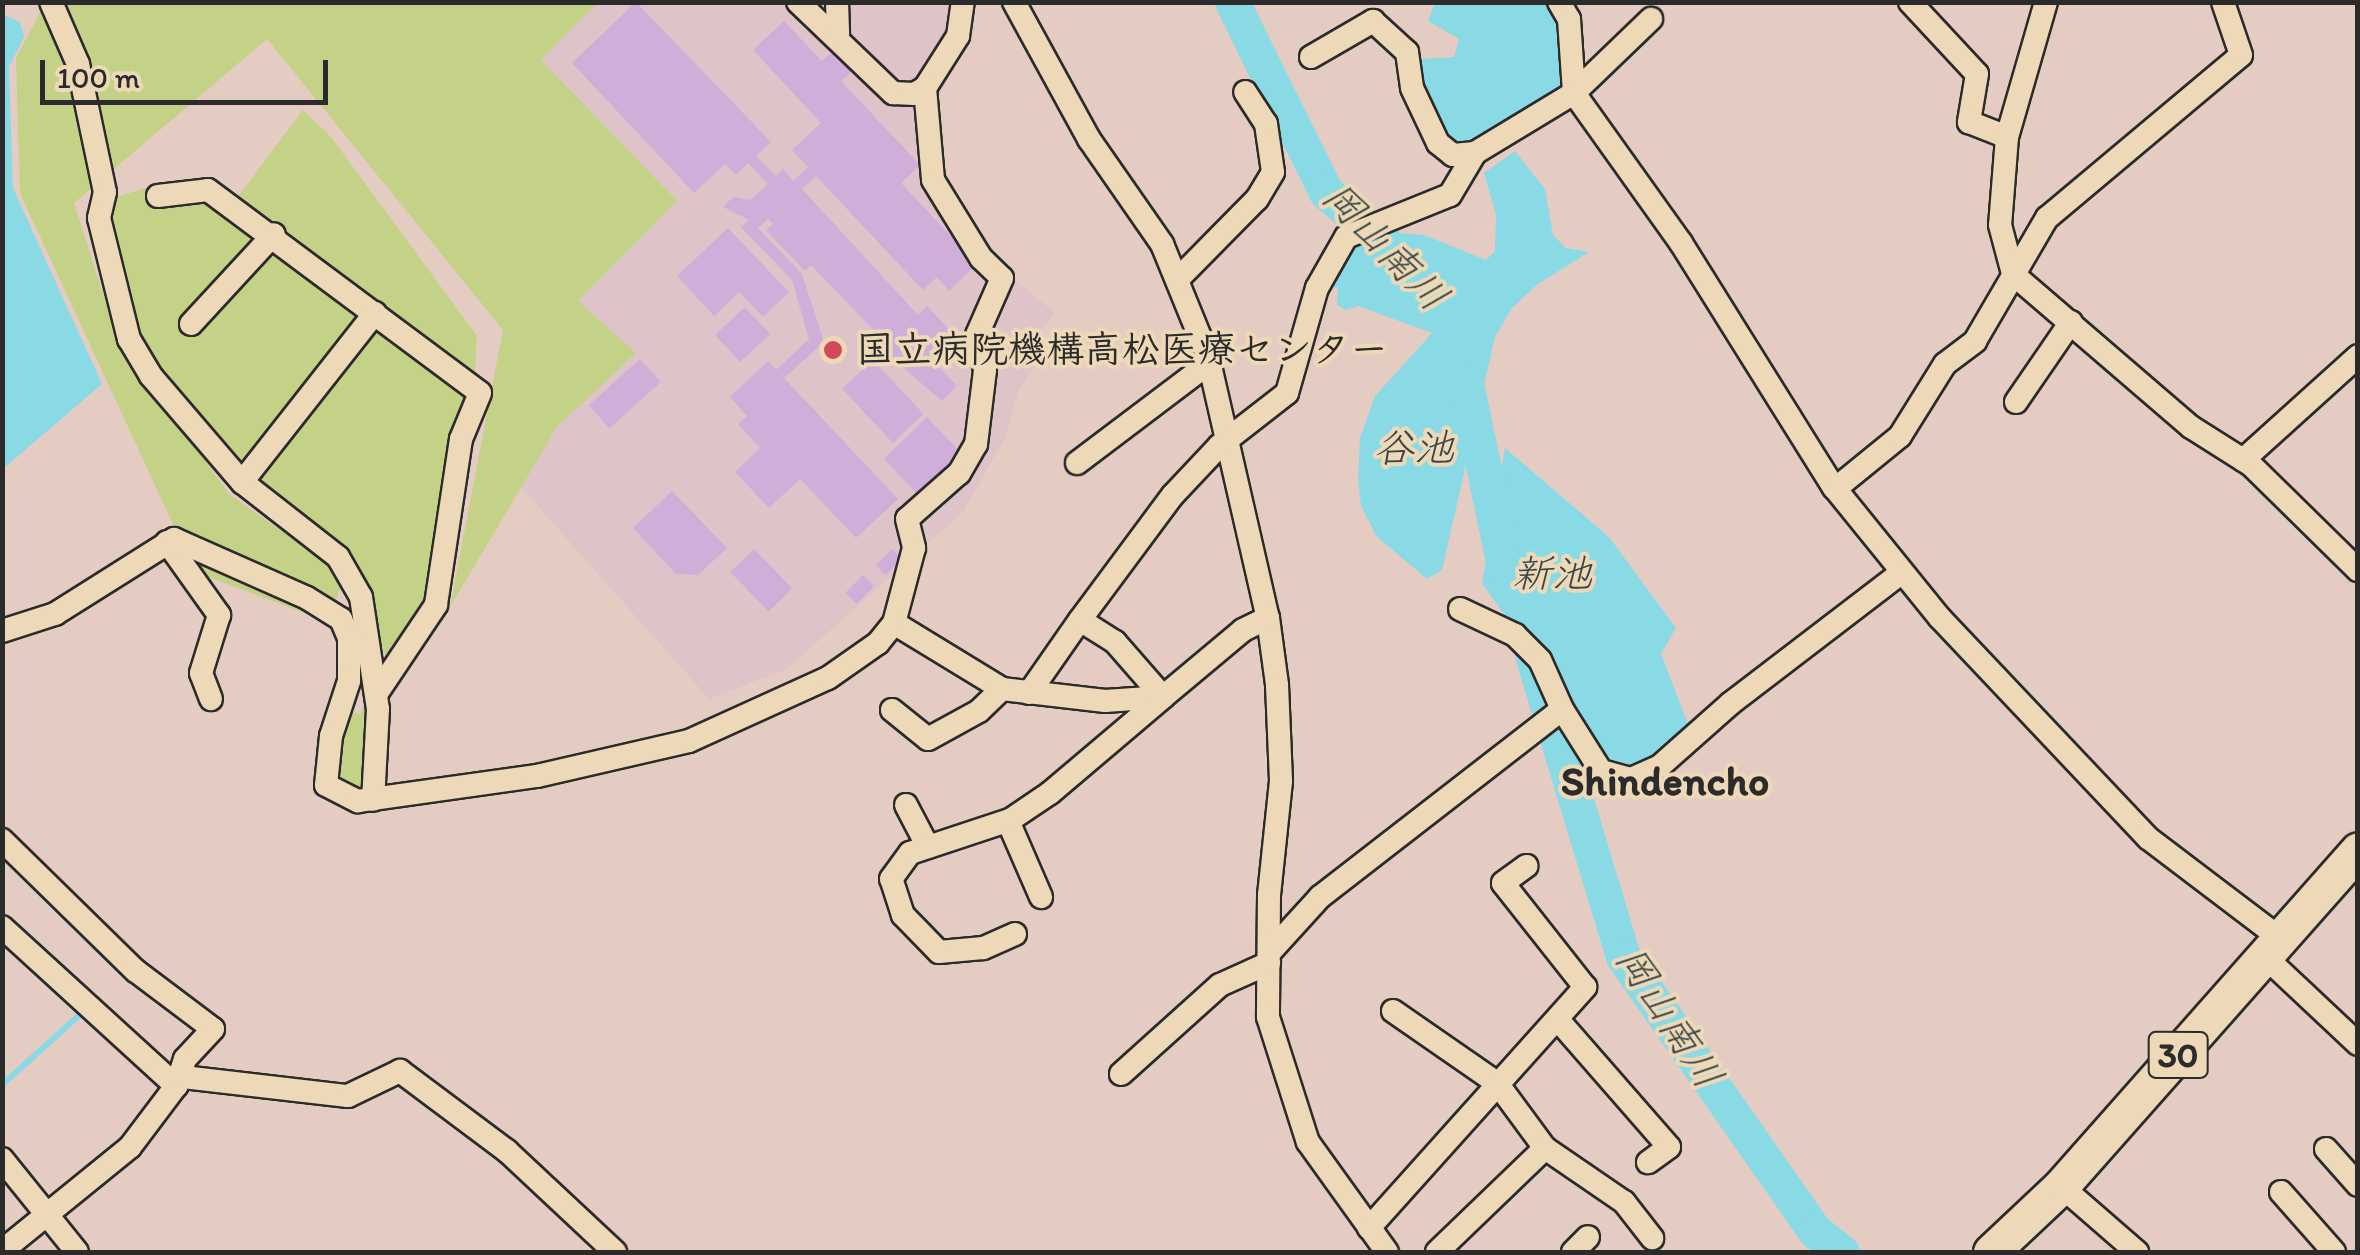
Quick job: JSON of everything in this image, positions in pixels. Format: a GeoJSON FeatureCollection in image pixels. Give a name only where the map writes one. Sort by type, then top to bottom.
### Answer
{"type":"FeatureCollection","features":[{"type":"Feature","properties":{"kind":"main road","name":"30"},"geometry":{"type":"LineString","coordinates":[[2000,1250],[2358,850]]}},
{"type":"Feature","properties":{"kind":"street"},"geometry":{"type":"LineString","coordinates":[[51,2],[78,64],[104,192],[99,218],[130,339],[151,376],[242,482],[338,558],[361,597],[377,692],[373,800]]}},
{"type":"Feature","properties":{"kind":"street"},"geometry":{"type":"LineString","coordinates":[[798,2],[818,26],[838,34],[893,93],[925,88]]}},
{"type":"Feature","properties":{"kind":"street"},"geometry":{"type":"LineString","coordinates":[[837,2],[838,34]]}},
{"type":"Feature","properties":{"kind":"street"},"geometry":{"type":"LineString","coordinates":[[2,631],[55,614],[174,539],[341,619],[352,660],[326,785],[341,796],[373,800],[606,763],[689,741],[828,678],[878,643],[894,623],[914,548],[907,519],[959,473],[976,444],[985,370],[977,335],[1002,278],[981,258],[933,180],[925,88],[964,24],[963,2]]}},
{"type":"Feature","properties":{"kind":"street"},"geometry":{"type":"LineString","coordinates":[[1014,2],[1089,139],[1162,244],[1209,363],[1268,618],[1281,780],[1268,1017],[1308,1142],[1386,1252]]}},
{"type":"Feature","properties":{"kind":"street"},"geometry":{"type":"LineString","coordinates":[[1559,2],[1569,18],[1574,93],[1680,243],[1835,489],[1901,573],[2148,838],[2275,946],[2276,967],[2358,1044]]}},
{"type":"Feature","properties":{"kind":"street"},"geometry":{"type":"LineString","coordinates":[[1910,2],[1977,74],[1969,122],[2007,137]]}},
{"type":"Feature","properties":{"kind":"street"},"geometry":{"type":"LineString","coordinates":[[2046,2],[2007,137],[2000,226],[2012,274],[2191,427],[2243,460],[2358,570]]}},
{"type":"Feature","properties":{"kind":"street"},"geometry":{"type":"LineString","coordinates":[[1835,489],[1900,436],[1945,364],[1976,342],[2012,274],[2048,218],[2240,54],[2223,2]]}},
{"type":"Feature","properties":{"kind":"street"},"geometry":{"type":"LineString","coordinates":[[1311,57],[1373,21],[1407,52],[1412,88],[1438,142],[1453,155],[1474,153],[1574,93],[1651,19]]}},
{"type":"Feature","properties":{"kind":"street"},"geometry":{"type":"LineString","coordinates":[[1177,280],[1257,199],[1273,172],[1266,124],[1245,92]]}},
{"type":"Feature","properties":{"kind":"street"},"geometry":{"type":"LineString","coordinates":[[1029,693],[1173,495],[1287,393],[1330,254],[1346,237],[1450,195],[1474,153]]}},
{"type":"Feature","properties":{"kind":"street"},"geometry":{"type":"LineString","coordinates":[[158,196],[208,190],[274,234],[480,393],[461,439],[436,605],[377,692]]}},
{"type":"Feature","properties":{"kind":"street"},"geometry":{"type":"LineString","coordinates":[[191,324],[274,234]]}},
{"type":"Feature","properties":{"kind":"street"},"geometry":{"type":"LineString","coordinates":[[242,482],[375,313]]}},
{"type":"Feature","properties":{"kind":"street"},"geometry":{"type":"LineString","coordinates":[[2016,402],[2071,322]]}},
{"type":"Feature","properties":{"kind":"street"},"geometry":{"type":"LineString","coordinates":[[2243,460],[2358,356]]}},
{"type":"Feature","properties":{"kind":"street"},"geometry":{"type":"LineString","coordinates":[[1077,463],[1209,363]]}},
{"type":"Feature","properties":{"kind":"street"},"geometry":{"type":"LineString","coordinates":[[167,542],[220,615],[201,674],[211,699]]}},
{"type":"Feature","properties":{"kind":"street"},"geometry":{"type":"LineString","coordinates":[[1460,608],[1514,635],[1540,660],[1562,710],[1601,771],[1631,779],[1660,766],[1731,703],[1901,573]]}},
{"type":"Feature","properties":{"kind":"street"},"geometry":{"type":"LineString","coordinates":[[1014,934],[983,948],[939,952],[893,896],[891,879],[900,862],[928,847],[1008,820],[1116,743],[1163,697],[1243,630],[1268,618]]}},
{"type":"Feature","properties":{"kind":"street"},"geometry":{"type":"LineString","coordinates":[[1080,620],[1115,642],[1163,697]]}},
{"type":"Feature","properties":{"kind":"street"},"geometry":{"type":"LineString","coordinates":[[894,623],[1002,689],[1105,700],[1163,697]]}},
{"type":"Feature","properties":{"kind":"street"},"geometry":{"type":"LineString","coordinates":[[892,710],[928,739],[979,711],[1002,689]]}},
{"type":"Feature","properties":{"kind":"street"},"geometry":{"type":"LineString","coordinates":[[1121,1074],[1220,985],[1269,958],[1320,897],[1562,710]]}},
{"type":"Feature","properties":{"kind":"street"},"geometry":{"type":"LineString","coordinates":[[906,805],[928,847]]}},
{"type":"Feature","properties":{"kind":"street"},"geometry":{"type":"LineString","coordinates":[[1008,820],[1041,898]]}},
{"type":"Feature","properties":{"kind":"street"},"geometry":{"type":"LineString","coordinates":[[2,840],[136,970],[213,1029],[185,1059],[179,1082],[130,1147],[50,1218],[2,1251]]}},
{"type":"Feature","properties":{"kind":"street"},"geometry":{"type":"LineString","coordinates":[[1369,1228],[1585,988],[1503,882],[1526,866]]}},
{"type":"Feature","properties":{"kind":"street"},"geometry":{"type":"LineString","coordinates":[[2,927],[179,1082],[348,1096],[400,1071],[507,1150],[542,1191],[616,1252]]}},
{"type":"Feature","properties":{"kind":"street"},"geometry":{"type":"LineString","coordinates":[[1392,1011],[1497,1084],[1545,1148],[1624,1202],[1652,1238]]}},
{"type":"Feature","properties":{"kind":"street"},"geometry":{"type":"LineString","coordinates":[[1559,1020],[1668,1147],[1648,1162]]}},
{"type":"Feature","properties":{"kind":"street"},"geometry":{"type":"LineString","coordinates":[[1437,1252],[1545,1148]]}},
{"type":"Feature","properties":{"kind":"street"},"geometry":{"type":"LineString","coordinates":[[2326,1149],[2358,1185]]}},
{"type":"Feature","properties":{"kind":"street"},"geometry":{"type":"LineString","coordinates":[[2,1159],[77,1252]]}},
{"type":"Feature","properties":{"kind":"street"},"geometry":{"type":"LineString","coordinates":[[2061,1186],[2137,1252]]}},
{"type":"Feature","properties":{"kind":"street"},"geometry":{"type":"LineString","coordinates":[[2281,1192],[2334,1252]]}},
{"type":"Feature","properties":{"kind":"shaded area","name":"国立病院機構高松医療センター"},"geometry":{"type":"Polygon","coordinates":[[[598,3],[975,3],[975,30],[938,97],[946,189],[994,263],[1055,313],[1029,347],[1041,357],[1018,391],[1006,436],[963,512],[787,669],[709,699],[521,487],[557,427],[636,353],[577,301],[677,201],[540,60],[598,3]]]}},
{"type":"Feature","properties":{"kind":"green space"},"geometry":{"type":"Polygon","coordinates":[[[45,3],[598,3],[541,60],[677,201],[578,301],[636,353],[557,427],[450,607],[503,330],[267,39],[74,203],[117,338],[229,494],[344,575],[329,622],[195,572],[20,193],[16,58],[45,3]]]}},
{"type":"Feature","properties":{"kind":"green space"},"geometry":{"type":"Polygon","coordinates":[[[303,110],[331,137],[477,336],[473,400],[432,602],[389,657],[365,795],[329,780],[348,713],[360,714],[385,655],[366,592],[244,473],[133,340],[100,202],[146,188],[200,183],[237,198],[303,110]]]}},
{"type":"Feature","properties":{"kind":"water"},"geometry":{"type":"Polygon","coordinates":[[[1435,3],[1551,3],[1564,27],[1563,87],[1470,142],[1449,143],[1426,97],[1420,59],[1454,57],[1459,39],[1428,21],[1435,3]]]}},
{"type":"Feature","properties":{"kind":"water"},"geometry":{"type":"Polygon","coordinates":[[[2,14],[20,22],[24,37],[9,67],[13,188],[102,384],[3,469],[2,14]]]}},
{"type":"Feature","properties":{"kind":"water","name":"谷池"},"geometry":{"type":"Polygon","coordinates":[[[1515,151],[1545,189],[1553,235],[1566,248],[1589,252],[1538,284],[1512,308],[1495,337],[1442,570],[1427,579],[1377,537],[1361,506],[1358,480],[1360,438],[1375,396],[1432,333],[1358,306],[1346,310],[1337,305],[1338,288],[1329,286],[1339,251],[1384,232],[1424,235],[1486,260],[1495,251],[1496,215],[1484,173],[1515,151]]]}},
{"type":"Feature","properties":{"kind":"water","name":"新池"},"geometry":{"type":"Polygon","coordinates":[[[1505,448],[1609,537],[1676,628],[1661,654],[1688,724],[1643,762],[1615,772],[1482,583],[1505,448]]]}},
{"type":"Feature","properties":{"kind":"building"},"geometry":{"type":"Polygon","coordinates":[[[636,2],[771,142],[756,156],[776,176],[783,169],[793,181],[808,167],[792,150],[821,123],[753,50],[784,21],[822,61],[835,50],[853,70],[841,81],[920,165],[901,183],[977,264],[949,291],[937,277],[923,290],[816,176],[802,189],[918,315],[927,306],[954,335],[931,358],[957,386],[942,401],[882,349],[887,344],[811,265],[805,271],[766,230],[773,224],[768,219],[758,228],[802,274],[824,342],[784,378],[898,499],[856,538],[800,479],[769,508],[735,472],[760,448],[738,424],[747,416],[730,397],[768,361],[776,370],[809,339],[792,280],[741,227],[749,220],[723,207],[733,197],[750,200],[768,184],[748,163],[736,175],[725,164],[694,193],[572,63],[636,2]]]}},
{"type":"Feature","properties":{"kind":"building"},"geometry":{"type":"Polygon","coordinates":[[[728,228],[789,292],[763,317],[739,292],[714,316],[677,276],[728,228]]]}},
{"type":"Feature","properties":{"kind":"building"},"geometry":{"type":"Polygon","coordinates":[[[745,307],[770,334],[740,362],[715,335],[745,307]]]}},
{"type":"Feature","properties":{"kind":"building"},"geometry":{"type":"Polygon","coordinates":[[[640,359],[661,382],[609,428],[589,405],[640,359]]]}},
{"type":"Feature","properties":{"kind":"building"},"geometry":{"type":"Polygon","coordinates":[[[873,360],[923,414],[893,443],[842,389],[873,360]]]}},
{"type":"Feature","properties":{"kind":"building"},"geometry":{"type":"Polygon","coordinates":[[[927,417],[959,451],[922,499],[884,459],[927,417]]]}},
{"type":"Feature","properties":{"kind":"building"},"geometry":{"type":"Polygon","coordinates":[[[672,491],[727,548],[698,575],[676,574],[633,528],[672,491]]]}},
{"type":"Feature","properties":{"kind":"building"},"geometry":{"type":"Polygon","coordinates":[[[754,549],[792,589],[768,611],[730,572],[754,549]]]}},
{"type":"Feature","properties":{"kind":"building"},"geometry":{"type":"Polygon","coordinates":[[[892,549],[902,559],[886,575],[876,565],[892,549]]]}},
{"type":"Feature","properties":{"kind":"building"},"geometry":{"type":"Polygon","coordinates":[[[863,575],[874,586],[857,604],[845,593],[863,575]]]}},
{"type":"Feature","properties":{"kind":"waterway","name":"岡山南川"},"geometry":{"type":"LineString","coordinates":[[1232,2],[1326,192],[1392,249]]}},
{"type":"Feature","properties":{"kind":"waterway","name":"岡山南川"},"geometry":{"type":"LineString","coordinates":[[1466,383],[1503,562]]}},
{"type":"Feature","properties":{"kind":"waterway","name":"岡山南川"},"geometry":{"type":"LineString","coordinates":[[1532,655],[1623,957],[1815,1231],[1842,1252]]}},
{"type":"Feature","properties":{"kind":"waterway"},"geometry":{"type":"LineString","coordinates":[[2,1085],[84,1011]]}},
{"type":"Feature","properties":{"kind":"place","name":"国立病院機構高松医療センター"},"geometry":{"type":"Point","coordinates":[833,350]}},
{"type":"Feature","properties":{"kind":"district","name":"Shindencho"},"geometry":{"type":"Point","coordinates":[1665,781]}}]}
